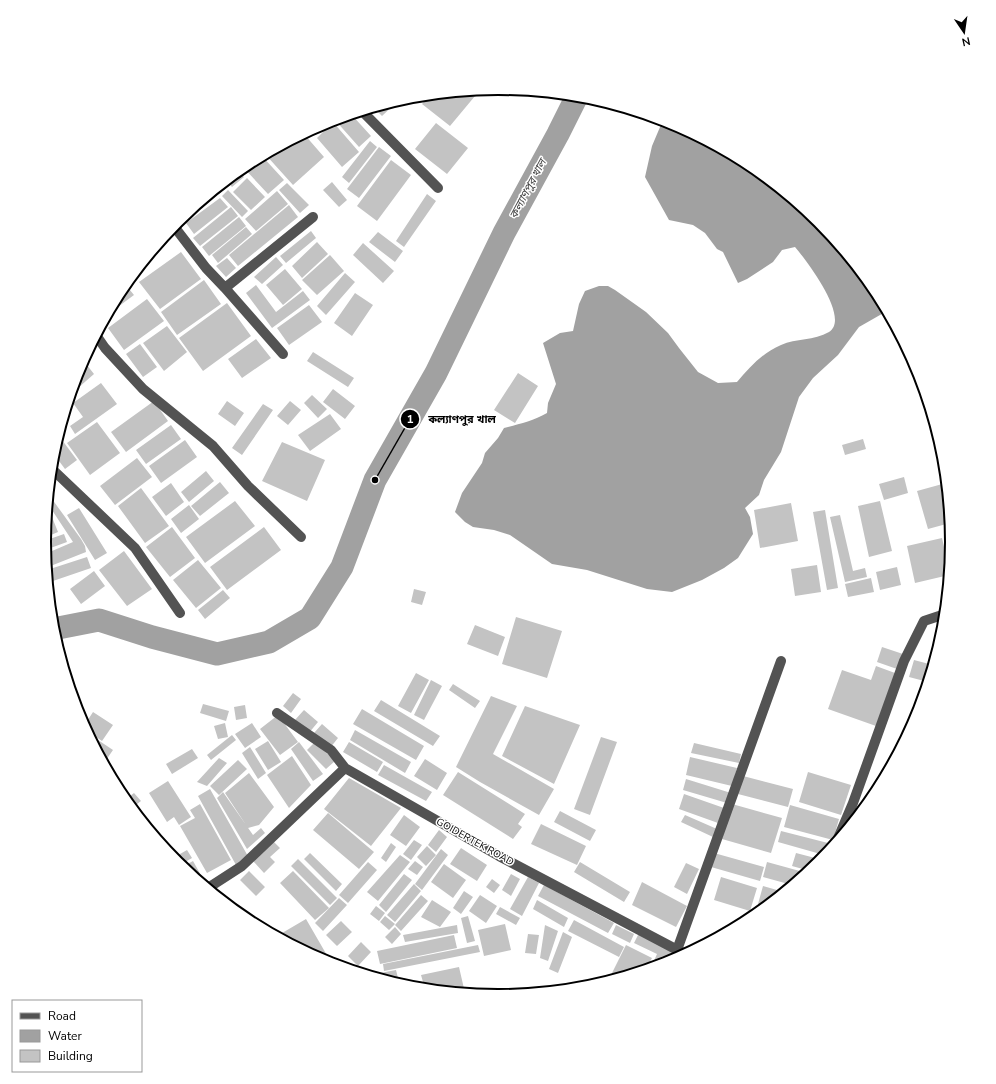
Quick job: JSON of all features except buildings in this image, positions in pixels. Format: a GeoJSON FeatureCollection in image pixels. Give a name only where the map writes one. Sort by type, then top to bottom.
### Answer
{"type":"FeatureCollection","features":[{"type":"Feature","properties":{"kind":"street"},"geometry":{"type":"LineString","coordinates":[[366,115],[438,188]]}},
{"type":"Feature","properties":{"kind":"street"},"geometry":{"type":"LineString","coordinates":[[225,288],[313,217]]}},
{"type":"Feature","properties":{"kind":"street"},"geometry":{"type":"LineString","coordinates":[[177,231],[206,268],[283,354]]}},
{"type":"Feature","properties":{"kind":"street"},"geometry":{"type":"LineString","coordinates":[[99,340],[105,348],[143,389],[213,446],[248,486],[301,537]]}},
{"type":"Feature","properties":{"kind":"street"},"geometry":{"type":"LineString","coordinates":[[57,474],[135,548],[180,613]]}},
{"type":"Feature","properties":{"kind":"street"},"geometry":{"type":"LineString","coordinates":[[843,826],[853,803],[904,661],[924,621],[938,616]]}},
{"type":"Feature","properties":{"kind":"street"},"geometry":{"type":"LineString","coordinates":[[682,949],[781,661]]}},
{"type":"Feature","properties":{"kind":"street","name":"GOIDERTEK ROAD"},"geometry":{"type":"LineString","coordinates":[[277,712],[331,750],[345,768],[499,856],[679,951]]}},
{"type":"Feature","properties":{"kind":"street"},"geometry":{"type":"LineString","coordinates":[[212,885],[242,866],[345,768]]}},
{"type":"Feature","properties":{"kind":"water"},"geometry":{"type":"Polygon","coordinates":[[[661,126],[696,141],[722,155],[770,187],[793,206],[834,247],[853,270],[882,314],[859,327],[838,355],[813,378],[799,397],[781,452],[764,480],[759,495],[745,508],[750,517],[753,534],[738,558],[724,568],[702,580],[672,592],[647,589],[587,570],[552,564],[510,535],[494,530],[473,527],[465,522],[455,512],[462,493],[482,463],[485,453],[498,438],[504,428],[521,424],[547,413],[548,403],[556,384],[543,343],[560,333],[573,331],[579,304],[585,291],[599,286],[608,286],[615,290],[646,312],[668,333],[698,372],[718,383],[737,382],[757,361],[774,348],[793,341],[823,335],[829,332],[834,325],[835,315],[831,302],[816,276],[795,247],[782,250],[773,262],[747,279],[738,283],[723,252],[717,249],[705,233],[693,225],[669,220],[645,177],[652,146],[661,126]]]}},
{"type":"Feature","properties":{"kind":"waterway","name":"কল্যাণপুর খাল"},"geometry":{"type":"LineString","coordinates":[[60,628],[99,620],[152,637],[217,654],[269,642],[310,618],[342,567],[375,480],[436,373],[504,233],[574,102]]}},
{"type":"Feature","properties":{"kind":"place","name":"কল্যাণপুর খাল"},"geometry":{"type":"Point","coordinates":[375,480]}}]}
